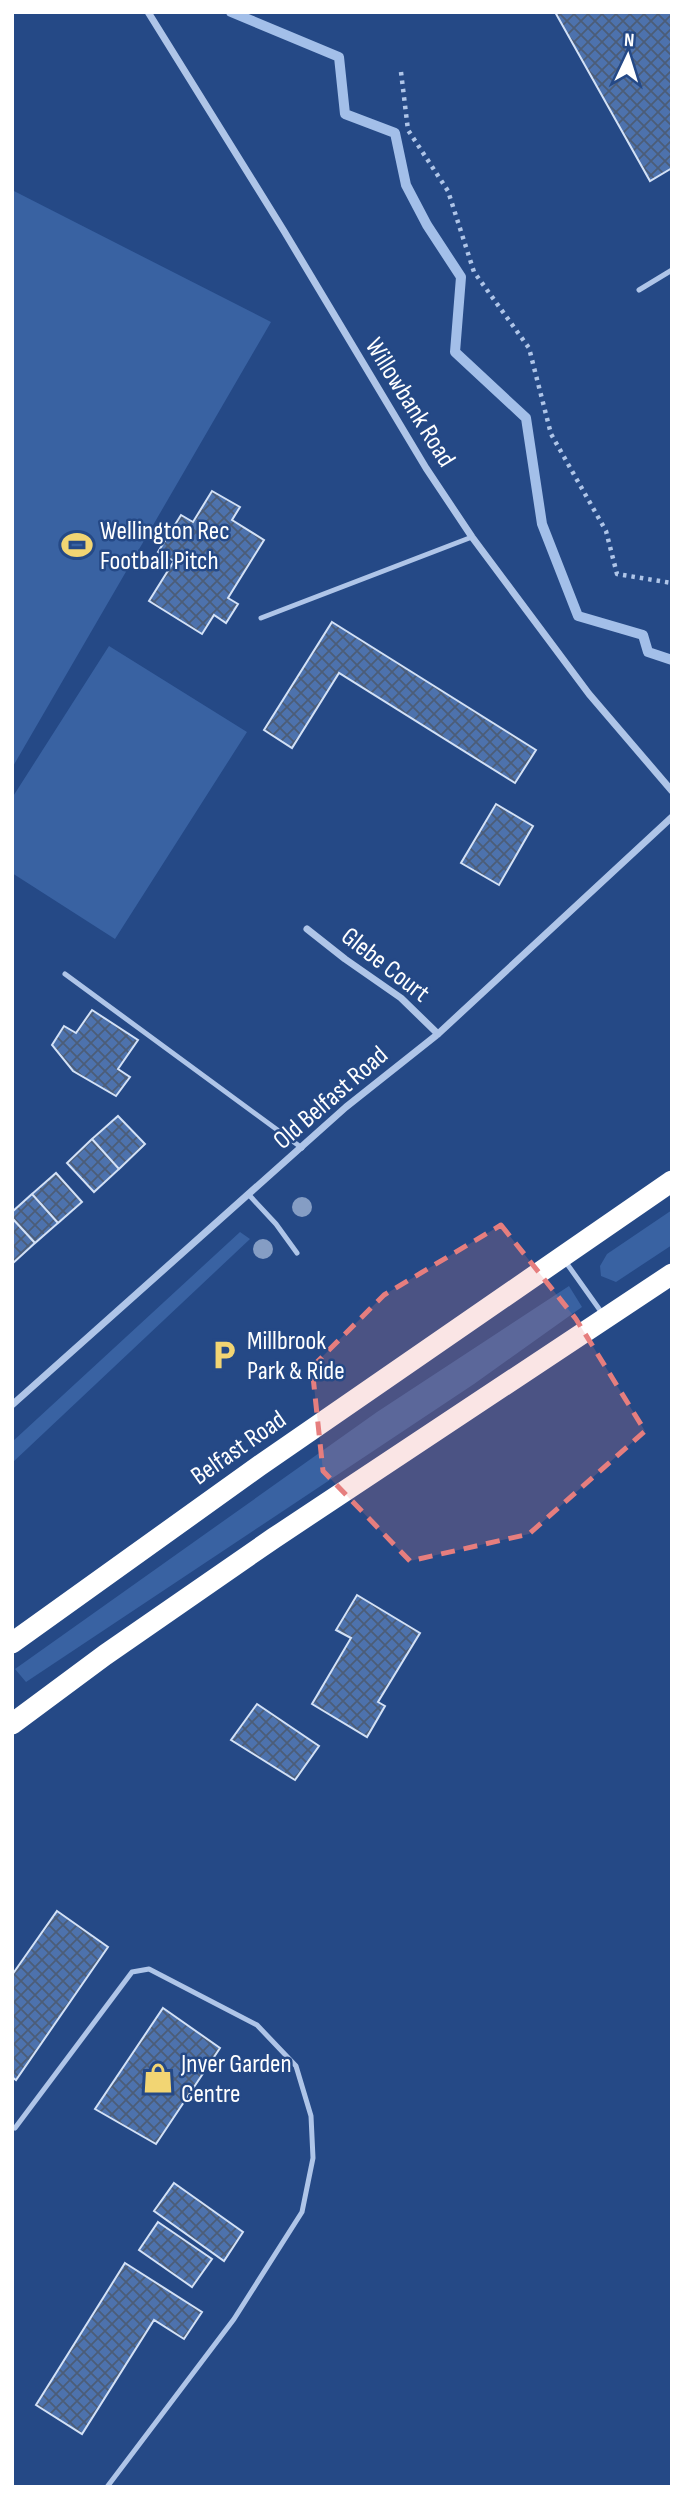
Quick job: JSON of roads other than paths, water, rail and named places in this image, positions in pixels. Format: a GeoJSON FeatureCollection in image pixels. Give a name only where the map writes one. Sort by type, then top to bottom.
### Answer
{"type":"FeatureCollection","features":[{"type":"Feature","properties":{"kind":"highway","name":"Belfast Road"},"geometry":{"type":"LineString","coordinates":[[12,1643],[259,1466],[672,1181]]}},
{"type":"Feature","properties":{"kind":"highway"},"geometry":{"type":"LineString","coordinates":[[12,1724],[105,1655],[274,1538],[672,1274]]}},
{"type":"Feature","properties":{"kind":"street","name":"Willowbank Road"},"geometry":{"type":"LineString","coordinates":[[149,12],[284,230],[412,446],[472,537],[589,694],[672,791]]}},
{"type":"Feature","properties":{"kind":"street","name":"Old Belfast Road"},"geometry":{"type":"LineString","coordinates":[[12,1405],[250,1196],[346,1107],[438,1034],[672,817]]}},
{"type":"Feature","properties":{"kind":"street","name":"Glebe Court"},"geometry":{"type":"LineString","coordinates":[[307,929],[401,998],[438,1034]]}},
{"type":"Feature","properties":{"kind":"lane"},"geometry":{"type":"LineString","coordinates":[[639,290],[672,270]]}},
{"type":"Feature","properties":{"kind":"lane"},"geometry":{"type":"LineString","coordinates":[[261,618],[472,537]]}},
{"type":"Feature","properties":{"kind":"lane"},"geometry":{"type":"LineString","coordinates":[[65,974],[302,1148]]}},
{"type":"Feature","properties":{"kind":"lane"},"geometry":{"type":"LineString","coordinates":[[250,1196],[276,1224],[297,1253]]}},
{"type":"Feature","properties":{"kind":"lane"},"geometry":{"type":"LineString","coordinates":[[561,1256],[606,1318]]}},
{"type":"Feature","properties":{"kind":"lane"},"geometry":{"type":"LineString","coordinates":[[15,2128],[132,1972],[149,1969],[257,2025],[296,2066],[311,2116],[313,2158],[302,2212],[234,2319],[107,2487]]}},
{"type":"Feature","properties":{"kind":"waterway"},"geometry":{"type":"LineString","coordinates":[[231,12],[339,57],[345,114],[395,133],[406,185],[427,225],[461,277],[455,352],[526,418],[542,524],[578,616],[643,635],[648,652],[672,660]]}},
{"type":"Feature","properties":{"kind":"place","name":"Wellington Rec Football Pitch"},"geometry":{"type":"Point","coordinates":[77,545]}},
{"type":"Feature","properties":{"kind":"place","name":"Millbrook Park & Ride"},"geometry":{"type":"Point","coordinates":[224,1355]}},
{"type":"Feature","properties":{"kind":"place","name":"Jnver Garden Centre"},"geometry":{"type":"Point","coordinates":[158,2078]}}]}
